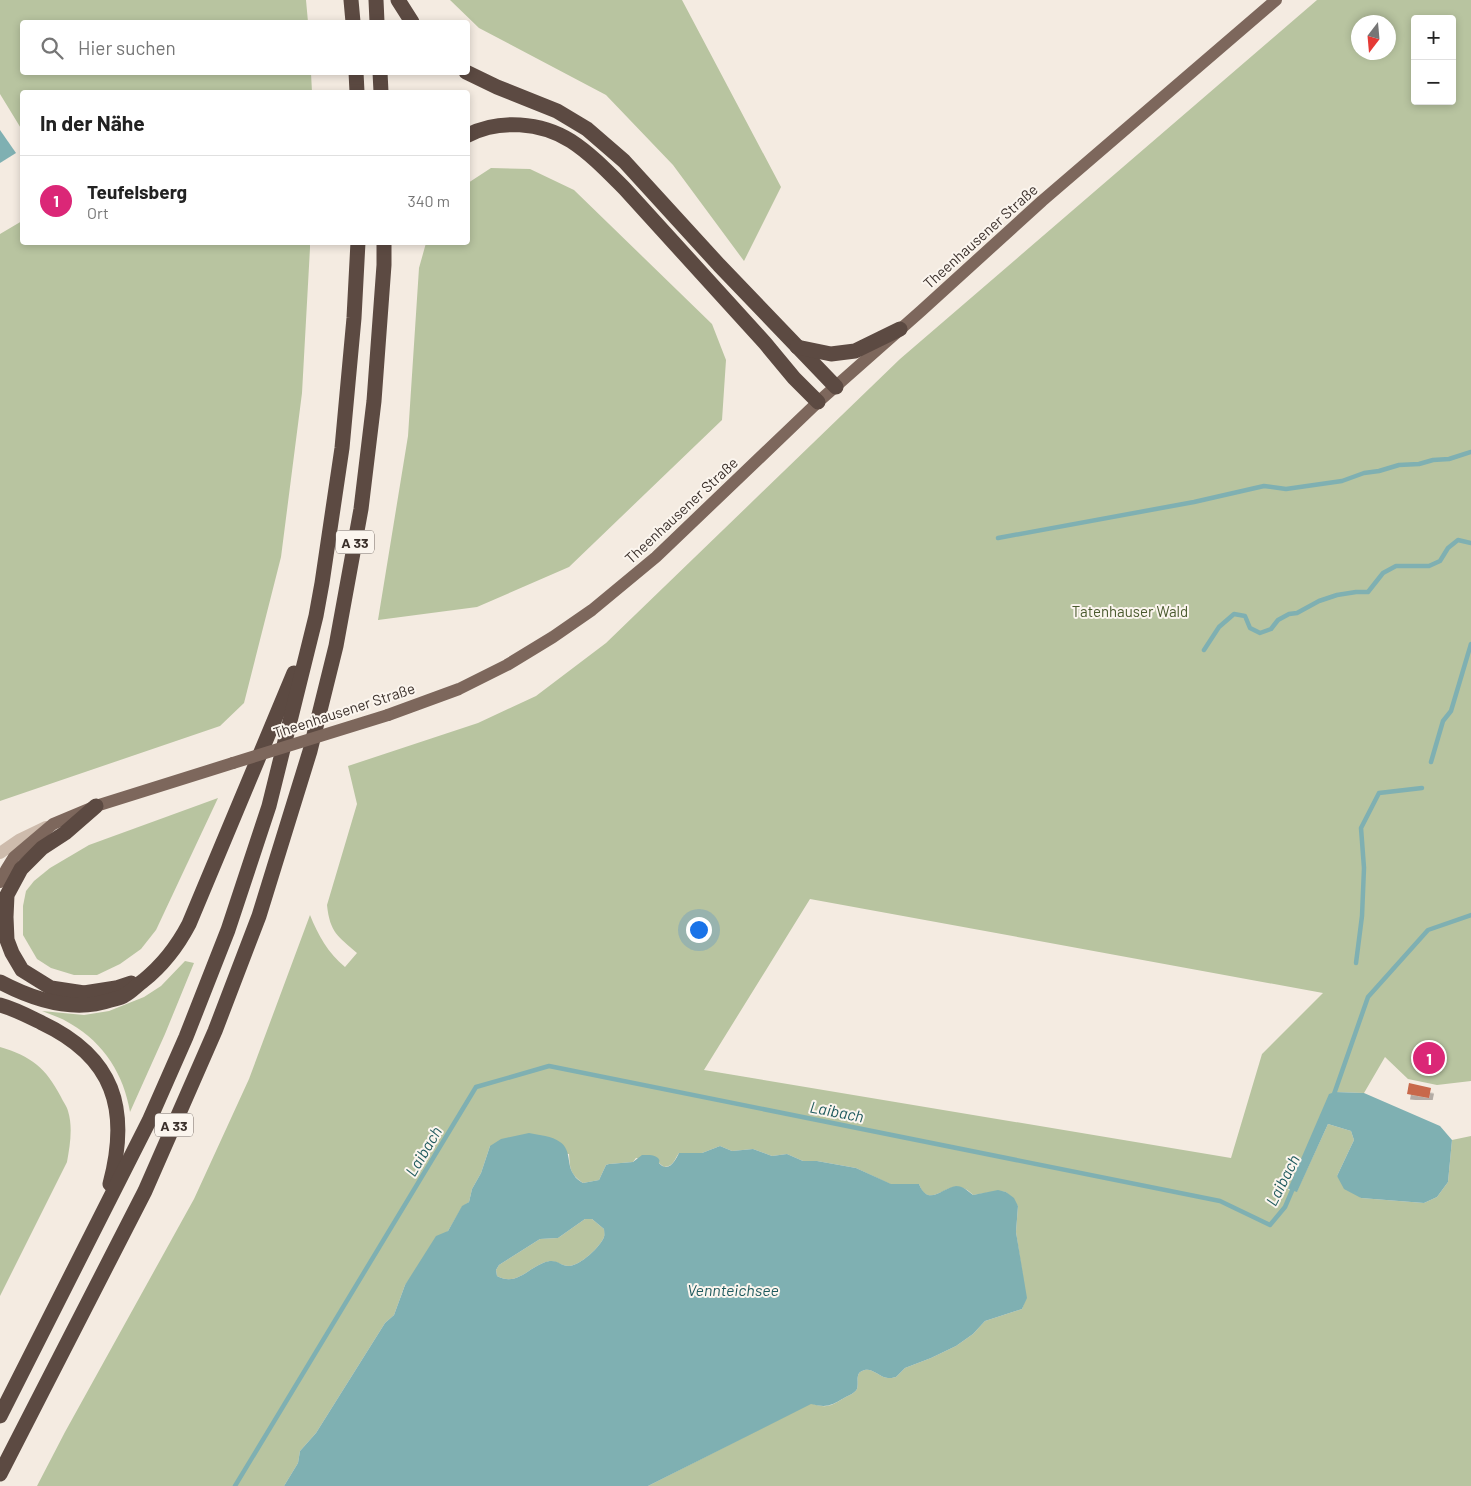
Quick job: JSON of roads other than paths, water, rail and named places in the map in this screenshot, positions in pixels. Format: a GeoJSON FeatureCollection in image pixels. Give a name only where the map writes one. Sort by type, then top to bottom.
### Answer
{"type":"FeatureCollection","features":[{"type":"Feature","properties":{"kind":"highway"},"geometry":{"type":"LineString","coordinates":[[351,0],[353,20]]}},
{"type":"Feature","properties":{"kind":"highway"},"geometry":{"type":"LineString","coordinates":[[376,0],[377,20]]}},
{"type":"Feature","properties":{"kind":"highway"},"geometry":{"type":"LineString","coordinates":[[398,0],[411,20]]}},
{"type":"Feature","properties":{"kind":"highway"},"geometry":{"type":"LineString","coordinates":[[470,74],[557,111],[587,129],[624,161],[719,266],[836,387]]}},
{"type":"Feature","properties":{"kind":"highway"},"geometry":{"type":"LineString","coordinates":[[356,75],[357,90]]}},
{"type":"Feature","properties":{"kind":"highway"},"geometry":{"type":"LineString","coordinates":[[380,75],[381,90]]}},
{"type":"Feature","properties":{"kind":"highway"},"geometry":{"type":"LineString","coordinates":[[470,134],[496,126],[519,124],[542,128],[570,140],[602,166],[625,189],[765,343],[794,378],[818,402]]}},
{"type":"Feature","properties":{"kind":"highway","name":"A 33"},"geometry":{"type":"LineString","coordinates":[[0,1416],[149,1121],[182,1046],[228,930],[269,806],[316,616],[342,448],[354,318],[358,245]]}},
{"type":"Feature","properties":{"kind":"highway","name":"A 33"},"geometry":{"type":"LineString","coordinates":[[0,1474],[145,1192],[215,1030],[265,898],[310,751],[338,636],[361,508],[374,401],[384,245]]}},
{"type":"Feature","properties":{"kind":"highway"},"geometry":{"type":"LineString","coordinates":[[384,265],[391,245]]}},
{"type":"Feature","properties":{"kind":"highway"},"geometry":{"type":"LineString","coordinates":[[797,347],[831,354],[855,351],[900,329]]}},
{"type":"Feature","properties":{"kind":"highway"},"geometry":{"type":"LineString","coordinates":[[0,982],[16,991],[40,1000],[62,1005],[84,1006],[104,1003],[124,996],[165,962],[180,942],[189,924],[281,707],[316,616]]}},
{"type":"Feature","properties":{"kind":"highway"},"geometry":{"type":"LineString","coordinates":[[96,806],[65,833],[42,848],[21,869],[7,895],[7,940],[22,970],[51,988],[84,994],[116,988],[146,978]]}},
{"type":"Feature","properties":{"kind":"highway"},"geometry":{"type":"LineString","coordinates":[[0,1005],[29,1016],[70,1038],[88,1052],[102,1069],[115,1103],[119,1131],[115,1168],[102,1215]]}},
{"type":"Feature","properties":{"kind":"main road","name":"Theenhausener Straße"},"geometry":{"type":"LineString","coordinates":[[2,876],[14,857],[53,824],[96,806],[388,715],[459,689],[508,664],[553,637],[592,610],[656,557],[818,402],[1042,201],[1276,0]]}},
{"type":"Feature","properties":{"kind":"street"},"geometry":{"type":"LineString","coordinates":[[0,853],[19,840],[53,824]]}},
{"type":"Feature","properties":{"kind":"water"},"geometry":{"type":"Polygon","coordinates":[[[0,130],[16,153],[0,163],[0,130]]]}},
{"type":"Feature","properties":{"kind":"water"},"geometry":{"type":"Polygon","coordinates":[[[1335,1092],[1364,1093],[1440,1126],[1452,1140],[1448,1182],[1437,1197],[1424,1203],[1361,1198],[1344,1189],[1337,1176],[1354,1140],[1351,1131],[1328,1124],[1297,1192],[1288,1189],[1329,1094],[1335,1092]]]}},
{"type":"Feature","properties":{"kind":"water","name":"Vennteichsee"},"geometry":{"type":"Polygon","coordinates":[[[529,1133],[557,1140],[564,1145],[572,1171],[578,1180],[583,1183],[599,1180],[606,1165],[633,1162],[642,1155],[656,1157],[660,1164],[667,1167],[672,1164],[679,1153],[702,1153],[720,1146],[732,1151],[753,1149],[772,1156],[787,1154],[803,1161],[817,1161],[856,1168],[891,1184],[919,1184],[923,1191],[931,1195],[956,1186],[963,1188],[973,1195],[998,1190],[1006,1192],[1014,1198],[1018,1206],[1016,1232],[1027,1298],[1022,1309],[985,1321],[973,1334],[956,1346],[905,1368],[896,1377],[888,1378],[869,1370],[862,1371],[859,1374],[856,1391],[835,1403],[828,1406],[811,1404],[648,1486],[284,1486],[298,1463],[300,1451],[316,1433],[385,1323],[394,1315],[405,1285],[436,1236],[448,1231],[462,1206],[469,1202],[472,1189],[481,1173],[490,1146],[501,1139],[529,1133]],[[585,1219],[558,1238],[540,1239],[499,1265],[496,1270],[497,1276],[504,1279],[515,1278],[548,1261],[555,1261],[569,1266],[579,1263],[595,1250],[604,1237],[604,1229],[592,1219],[585,1219]]]}},
{"type":"Feature","properties":{"kind":"waterway"},"geometry":{"type":"LineString","coordinates":[[998,538],[1194,502],[1264,486],[1286,489],[1342,481],[1364,473],[1399,465],[1449,459],[1471,452]]}},
{"type":"Feature","properties":{"kind":"waterway"},"geometry":{"type":"LineString","coordinates":[[1204,650],[1219,627],[1234,614],[1245,616],[1250,628],[1260,633],[1271,629],[1278,620],[1289,614],[1297,613],[1319,601],[1337,595],[1368,592],[1383,573],[1396,566],[1429,566],[1440,561],[1448,548],[1458,540],[1471,543]]}},
{"type":"Feature","properties":{"kind":"waterway"},"geometry":{"type":"LineString","coordinates":[[1431,762],[1443,721],[1451,711],[1471,644]]}},
{"type":"Feature","properties":{"kind":"waterway"},"geometry":{"type":"LineString","coordinates":[[1356,963],[1362,916],[1364,868],[1361,828],[1379,793],[1422,788]]}},
{"type":"Feature","properties":{"kind":"waterway","name":"Laibach"},"geometry":{"type":"LineString","coordinates":[[1333,1097],[1368,997],[1428,930],[1471,915]]}},
{"type":"Feature","properties":{"kind":"waterway","name":"Laibach"},"geometry":{"type":"LineString","coordinates":[[235,1486],[476,1087],[549,1066],[1220,1201],[1270,1225],[1285,1207],[1294,1186]]}},
{"type":"Feature","properties":{"kind":"place","name":"Teufelsberg"},"geometry":{"type":"Point","coordinates":[1429,1058]}},
{"type":"Feature","properties":{"kind":"park label","name":"Tatenhauser Wald"},"geometry":{"type":"Point","coordinates":[1130,611]}}]}
